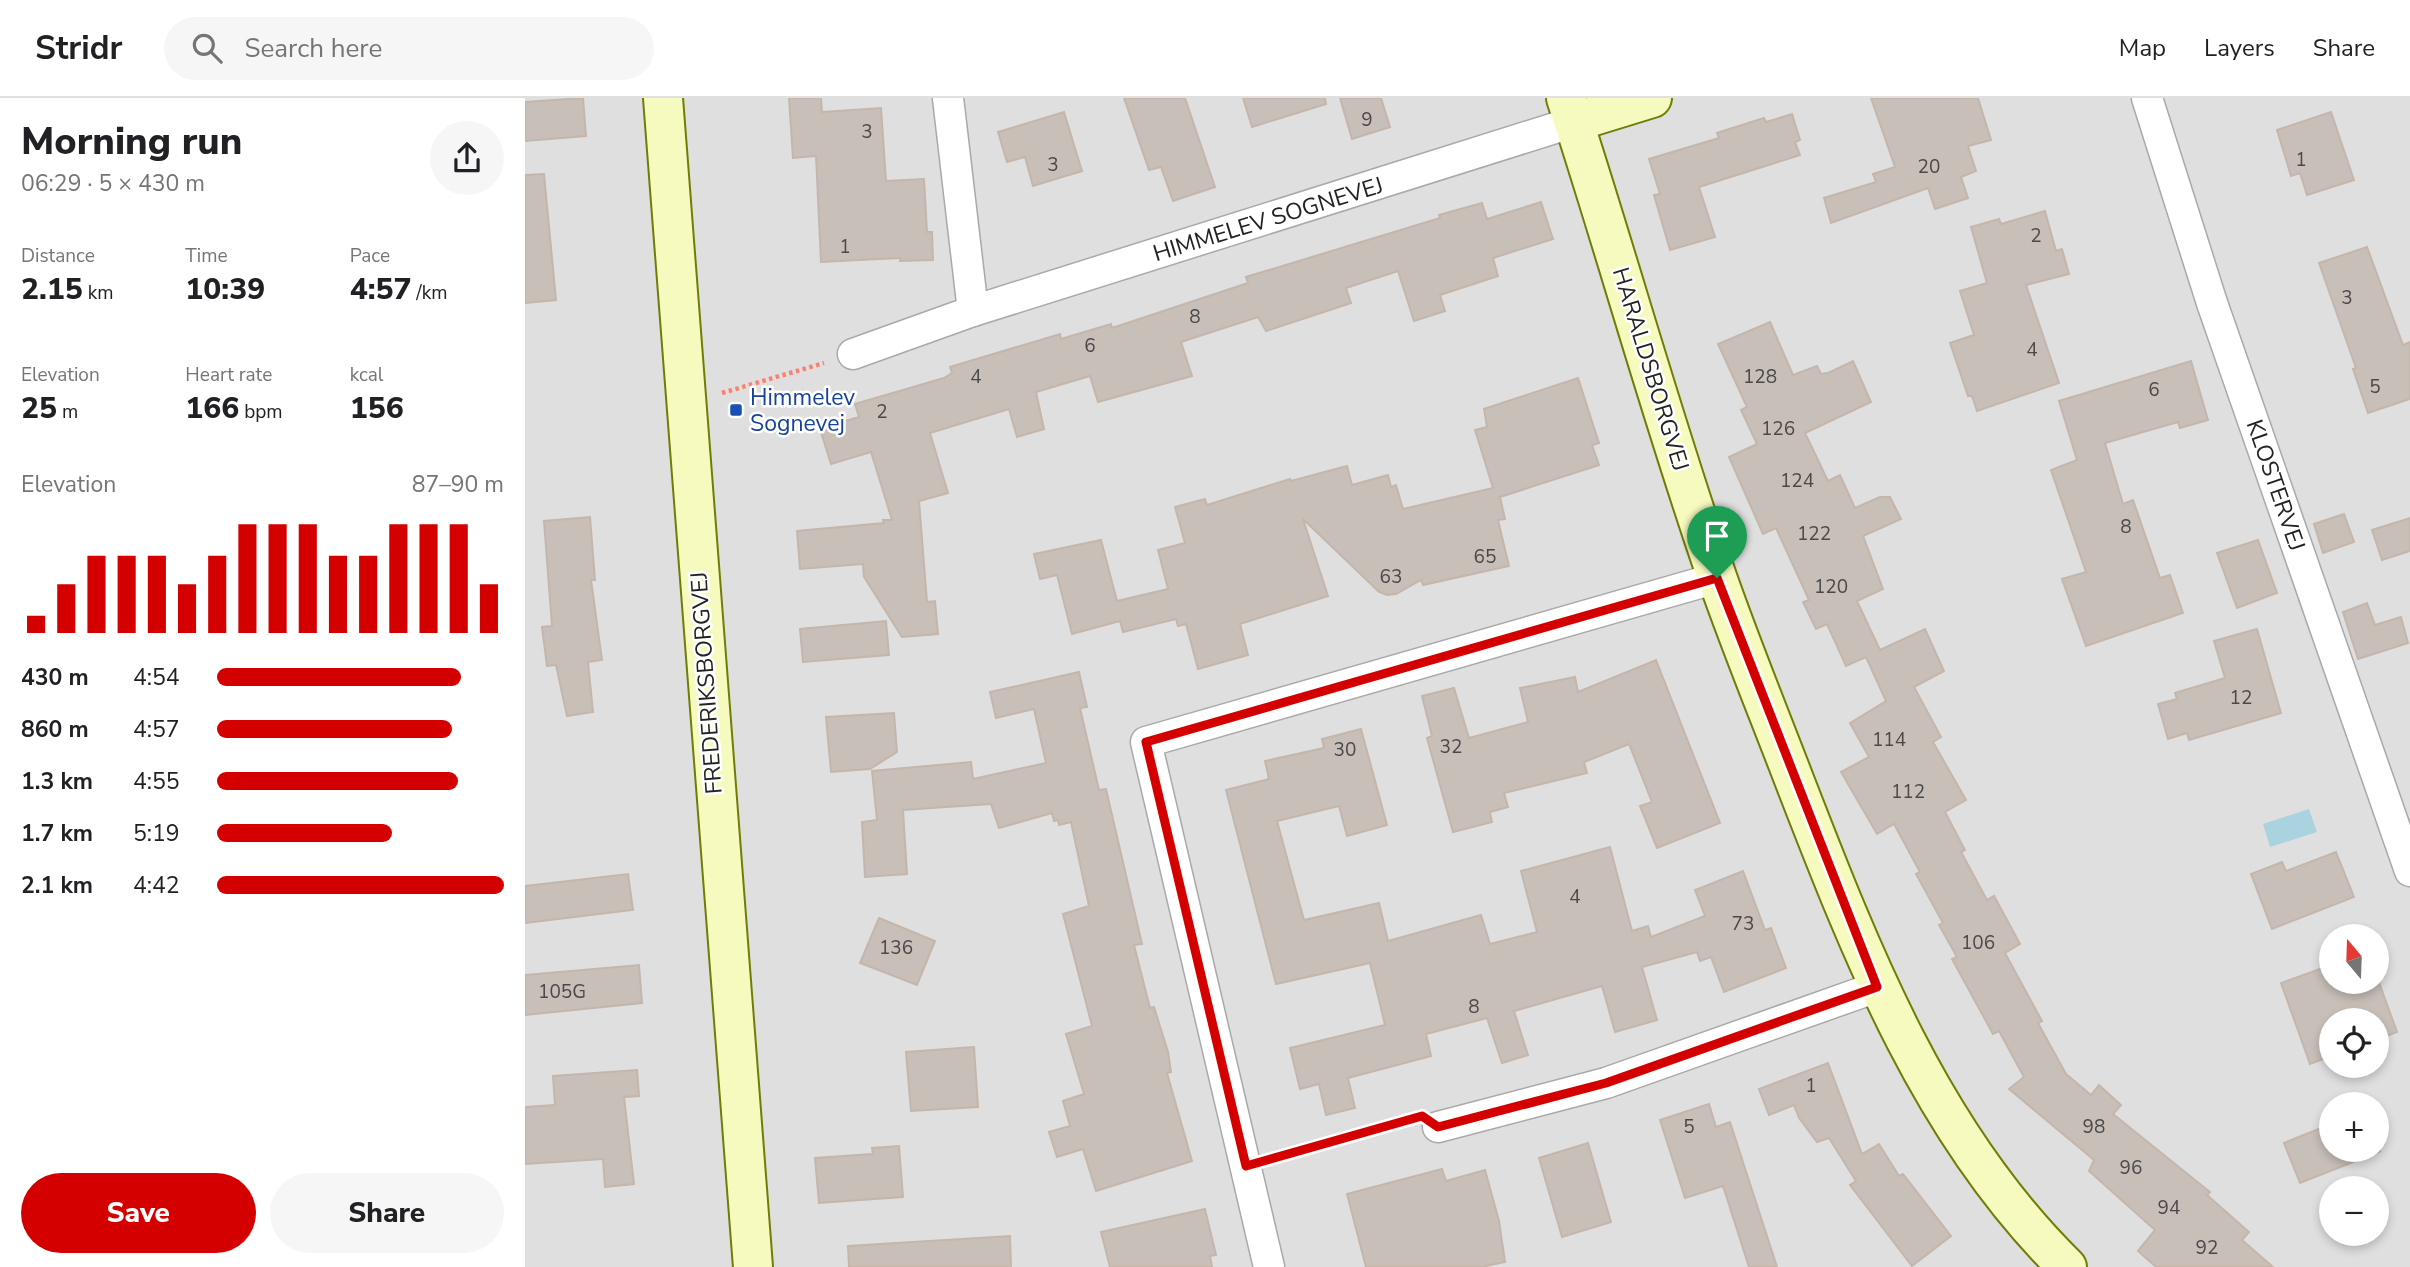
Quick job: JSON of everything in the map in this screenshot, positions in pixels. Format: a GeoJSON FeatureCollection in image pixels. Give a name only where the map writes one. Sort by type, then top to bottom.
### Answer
{"type":"FeatureCollection","features":[{"type":"Feature","properties":{"kind":"street","name":"FREDERIKSBORGVEJ"},"geometry":{"type":"LineString","coordinates":[[663,98],[684,404],[753,1267]]}},
{"type":"Feature","properties":{"kind":"street"},"geometry":{"type":"LineString","coordinates":[[948,98],[973,311]]}},
{"type":"Feature","properties":{"kind":"street","name":"HIMMELEV SOGNEVEJ"},"geometry":{"type":"LineString","coordinates":[[853,354],[1570,110],[1652,98]]}},
{"type":"Feature","properties":{"kind":"street","name":"KLOSTERVEJ"},"geometry":{"type":"LineString","coordinates":[[2147,98],[2212,303],[2410,871]]}},
{"type":"Feature","properties":{"kind":"street","name":"HARALDSBORGVEJ"},"geometry":{"type":"LineString","coordinates":[[1570,110],[1717,578],[1877,987],[1944,1109],[1983,1167],[2045,1245],[2067,1267]]}},
{"type":"Feature","properties":{"kind":"street"},"geometry":{"type":"LineString","coordinates":[[1269,1267],[1146,742],[1717,578]]}},
{"type":"Feature","properties":{"kind":"street"},"geometry":{"type":"LineString","coordinates":[[1438,1127],[1606,1083],[1877,987]]}},
{"type":"Feature","properties":{"kind":"path"},"geometry":{"type":"LineString","coordinates":[[684,404],[853,354]]}},
{"type":"Feature","properties":{"kind":"path"},"geometry":{"type":"LineString","coordinates":[[1246,1166],[1422,1116],[1438,1127]]}},
{"type":"Feature","properties":{"kind":"shaded area"},"geometry":{"type":"Polygon","coordinates":[[[525,98],[2410,98],[2410,1267],[525,1267],[525,98]]]}},
{"type":"Feature","properties":{"kind":"water"},"geometry":{"type":"Polygon","coordinates":[[[2309,809],[2317,832],[2270,847],[2263,824],[2309,809]]]}},
{"type":"Feature","properties":{"kind":"building"},"geometry":{"type":"Polygon","coordinates":[[[583,98],[586,136],[525,141],[525,102],[583,98]]]}},
{"type":"Feature","properties":{"kind":"building"},"geometry":{"type":"Polygon","coordinates":[[[789,98],[821,98],[822,112],[881,108],[886,181],[924,179],[927,232],[932,232],[933,260],[900,261],[900,258],[821,262],[816,156],[793,158],[789,98]]]}},
{"type":"Feature","properties":{"kind":"building"},"geometry":{"type":"Polygon","coordinates":[[[1124,98],[1185,98],[1215,187],[1173,201],[1161,167],[1149,170],[1124,98]]]}},
{"type":"Feature","properties":{"kind":"building"},"geometry":{"type":"Polygon","coordinates":[[[1243,98],[1325,98],[1326,104],[1252,127],[1243,98]]]}},
{"type":"Feature","properties":{"kind":"building"},"geometry":{"type":"Polygon","coordinates":[[[1340,98],[1381,98],[1390,127],[1352,139],[1340,98]]]}},
{"type":"Feature","properties":{"kind":"building"},"geometry":{"type":"Polygon","coordinates":[[[1871,98],[1978,98],[1991,140],[1968,146],[1976,171],[1961,177],[1968,198],[1935,209],[1928,188],[1831,223],[1824,198],[1876,182],[1873,174],[1895,167],[1871,98]]]}},
{"type":"Feature","properties":{"kind":"building"},"geometry":{"type":"Polygon","coordinates":[[[1064,112],[1082,171],[1033,186],[1025,157],[1007,162],[998,132],[1064,112]]]}},
{"type":"Feature","properties":{"kind":"building"},"geometry":{"type":"Polygon","coordinates":[[[2331,112],[2354,180],[2307,195],[2300,173],[2291,176],[2277,130],[2331,112]]]}},
{"type":"Feature","properties":{"kind":"building"},"geometry":{"type":"Polygon","coordinates":[[[1792,114],[1800,140],[1795,142],[1800,155],[1699,187],[1715,237],[1670,250],[1654,195],[1660,194],[1649,159],[1719,138],[1717,133],[1764,118],[1766,122],[1792,114]]]}},
{"type":"Feature","properties":{"kind":"building"},"geometry":{"type":"Polygon","coordinates":[[[544,174],[556,300],[525,303],[525,175],[544,174]]]}},
{"type":"Feature","properties":{"kind":"building"},"geometry":{"type":"Polygon","coordinates":[[[1541,202],[1553,239],[1493,258],[1498,276],[1440,295],[1445,311],[1414,321],[1398,271],[1346,288],[1351,303],[1266,331],[1258,317],[1181,342],[1192,376],[1098,402],[1090,376],[1036,392],[1044,429],[1017,437],[1009,409],[930,433],[948,493],[919,501],[927,602],[935,601],[938,634],[902,637],[864,577],[863,564],[800,569],[797,531],[892,520],[871,452],[831,464],[820,429],[859,417],[855,404],[944,378],[952,373],[950,367],[1060,334],[1061,339],[1111,324],[1112,328],[1248,283],[1246,277],[1440,218],[1439,215],[1482,203],[1487,219],[1541,202]]]}},
{"type":"Feature","properties":{"kind":"building"},"geometry":{"type":"Polygon","coordinates":[[[2045,211],[2056,251],[2062,249],[2069,274],[2026,285],[2059,383],[1977,411],[1972,396],[1968,396],[1950,343],[1974,335],[1960,291],[1987,283],[1971,227],[1999,219],[2001,224],[2045,211]]]}},
{"type":"Feature","properties":{"kind":"building"},"geometry":{"type":"Polygon","coordinates":[[[2367,247],[2403,345],[2410,342],[2410,399],[2368,413],[2353,369],[2356,368],[2319,263],[2367,247]]]}},
{"type":"Feature","properties":{"kind":"building"},"geometry":{"type":"Polygon","coordinates":[[[1770,322],[1793,375],[1817,366],[1821,374],[1828,373],[1853,361],[1871,402],[1805,433],[1828,481],[1840,475],[1855,508],[1880,497],[1890,497],[1901,519],[1863,536],[1883,589],[1857,601],[1880,650],[1925,629],[1944,671],[1914,687],[1941,737],[1933,742],[1966,800],[1945,812],[1965,850],[1961,852],[1987,900],[1994,896],[2020,944],[2005,953],[2042,1021],[2038,1023],[2066,1074],[2091,1095],[2099,1085],[2121,1105],[2113,1114],[2210,1192],[2207,1195],[2249,1232],[2242,1240],[2273,1267],[2156,1267],[2138,1251],[2155,1230],[2089,1171],[2094,1160],[2009,1089],[2024,1077],[1999,1031],[1993,1034],[1952,959],[1957,957],[1939,925],[1943,923],[1916,874],[1920,872],[1894,824],[1877,834],[1841,772],[1869,757],[1850,723],[1886,701],[1866,657],[1846,666],[1827,624],[1816,629],[1803,602],[1809,600],[1776,528],[1763,534],[1729,457],[1757,444],[1741,410],[1747,407],[1718,344],[1770,322]]]}},
{"type":"Feature","properties":{"kind":"building"},"geometry":{"type":"Polygon","coordinates":[[[2191,361],[2208,420],[2180,428],[2178,422],[2105,443],[2123,504],[2133,500],[2160,578],[2170,575],[2183,613],[2086,646],[2062,579],[2086,572],[2051,470],[2077,460],[2059,401],[2191,361]]]}},
{"type":"Feature","properties":{"kind":"building"},"geometry":{"type":"Polygon","coordinates":[[[1578,378],[1599,443],[1592,445],[1599,465],[1500,497],[1505,519],[1498,520],[1509,566],[1423,585],[1421,580],[1396,594],[1387,595],[1379,592],[1303,519],[1328,596],[1240,624],[1248,655],[1198,669],[1186,624],[1178,626],[1176,619],[1123,632],[1120,621],[1072,634],[1057,575],[1040,579],[1034,554],[1101,540],[1117,601],[1168,589],[1158,550],[1185,543],[1175,507],[1205,499],[1207,505],[1290,479],[1291,481],[1347,466],[1352,485],[1388,475],[1391,487],[1396,485],[1403,509],[1493,488],[1475,430],[1487,427],[1484,409],[1578,378]]]}},
{"type":"Feature","properties":{"kind":"building"},"geometry":{"type":"Polygon","coordinates":[[[2344,514],[2354,542],[2323,553],[2314,524],[2344,514]]]}},
{"type":"Feature","properties":{"kind":"building"},"geometry":{"type":"Polygon","coordinates":[[[590,517],[595,580],[591,580],[602,660],[588,662],[593,712],[567,716],[556,665],[547,666],[542,627],[552,626],[544,521],[590,517]]]}},
{"type":"Feature","properties":{"kind":"building"},"geometry":{"type":"Polygon","coordinates":[[[2410,518],[2410,551],[2382,560],[2372,530],[2410,518]]]}},
{"type":"Feature","properties":{"kind":"building"},"geometry":{"type":"Polygon","coordinates":[[[2258,540],[2277,593],[2237,608],[2217,553],[2258,540]]]}},
{"type":"Feature","properties":{"kind":"building"},"geometry":{"type":"Polygon","coordinates":[[[2367,603],[2375,625],[2401,617],[2408,643],[2358,659],[2343,612],[2367,603]]]}},
{"type":"Feature","properties":{"kind":"building"},"geometry":{"type":"Polygon","coordinates":[[[886,621],[889,655],[803,662],[800,629],[886,621]]]}},
{"type":"Feature","properties":{"kind":"building"},"geometry":{"type":"Polygon","coordinates":[[[2257,629],[2281,713],[2189,740],[2187,733],[2168,739],[2158,704],[2177,699],[2175,693],[2225,678],[2214,641],[2257,629]]]}},
{"type":"Feature","properties":{"kind":"building"},"geometry":{"type":"Polygon","coordinates":[[[1656,660],[1720,823],[1657,848],[1640,806],[1652,802],[1629,744],[1584,762],[1587,773],[1504,793],[1508,807],[1490,812],[1492,822],[1453,832],[1427,738],[1432,736],[1422,696],[1454,688],[1469,738],[1528,722],[1520,688],[1575,677],[1578,692],[1656,660]]]}},
{"type":"Feature","properties":{"kind":"building"},"geometry":{"type":"Polygon","coordinates":[[[1079,672],[1087,707],[1080,708],[1099,790],[1106,789],[1142,944],[1134,945],[1150,1008],[1154,1007],[1168,1052],[1171,1072],[1167,1073],[1192,1161],[1096,1191],[1083,1149],[1057,1157],[1049,1132],[1070,1126],[1063,1101],[1084,1094],[1066,1034],[1092,1026],[1063,914],[1089,906],[1071,822],[1059,825],[1058,820],[1054,821],[1052,813],[999,828],[991,804],[903,810],[907,874],[865,877],[862,822],[877,820],[872,771],[971,762],[973,779],[1046,763],[1034,709],[996,718],[990,692],[1079,672]]]}},
{"type":"Feature","properties":{"kind":"building"},"geometry":{"type":"Polygon","coordinates":[[[894,713],[897,752],[870,769],[831,772],[826,717],[894,713]]]}},
{"type":"Feature","properties":{"kind":"building"},"geometry":{"type":"Polygon","coordinates":[[[1361,729],[1387,825],[1347,836],[1339,806],[1277,821],[1304,920],[1379,903],[1388,941],[1481,915],[1490,944],[1537,932],[1521,871],[1610,847],[1632,931],[1648,926],[1651,937],[1705,916],[1695,890],[1743,871],[1765,930],[1771,928],[1786,968],[1724,992],[1711,957],[1700,961],[1697,952],[1642,967],[1657,1020],[1615,1032],[1602,986],[1514,1011],[1528,1055],[1502,1063],[1487,1018],[1426,1034],[1431,1056],[1348,1078],[1355,1108],[1326,1115],[1319,1084],[1300,1089],[1290,1048],[1385,1025],[1370,963],[1276,984],[1226,790],[1269,779],[1265,761],[1324,748],[1322,739],[1361,729]]]}},
{"type":"Feature","properties":{"kind":"building"},"geometry":{"type":"Polygon","coordinates":[[[2336,852],[2354,897],[2272,929],[2251,874],[2282,862],[2286,871],[2336,852]]]}},
{"type":"Feature","properties":{"kind":"building"},"geometry":{"type":"Polygon","coordinates":[[[628,874],[633,910],[525,923],[525,886],[628,874]]]}},
{"type":"Feature","properties":{"kind":"building"},"geometry":{"type":"Polygon","coordinates":[[[879,918],[935,941],[917,985],[860,963],[879,918]]]}},
{"type":"Feature","properties":{"kind":"building"},"geometry":{"type":"Polygon","coordinates":[[[639,965],[642,1003],[525,1015],[525,975],[639,965]]]}},
{"type":"Feature","properties":{"kind":"building"},"geometry":{"type":"Polygon","coordinates":[[[2319,969],[2319,994],[2383,994],[2388,1008],[2319,1008],[2319,1061],[2310,1064],[2281,983],[2319,969]]]}},
{"type":"Feature","properties":{"kind":"building"},"geometry":{"type":"Polygon","coordinates":[[[2389,1010],[2397,1032],[2389,1035],[2389,1010]]]}},
{"type":"Feature","properties":{"kind":"building"},"geometry":{"type":"Polygon","coordinates":[[[974,1047],[978,1107],[911,1111],[906,1052],[974,1047]]]}},
{"type":"Feature","properties":{"kind":"building"},"geometry":{"type":"Polygon","coordinates":[[[1828,1063],[1862,1154],[1879,1144],[1899,1176],[1903,1174],[1951,1236],[1912,1266],[1850,1185],[1856,1181],[1829,1138],[1817,1142],[1799,1118],[1794,1105],[1769,1115],[1759,1089],[1828,1063]]]}},
{"type":"Feature","properties":{"kind":"building"},"geometry":{"type":"Polygon","coordinates":[[[637,1070],[639,1096],[624,1097],[634,1184],[605,1187],[603,1159],[525,1164],[525,1107],[555,1105],[553,1076],[637,1070]]]}},
{"type":"Feature","properties":{"kind":"building"},"geometry":{"type":"Polygon","coordinates":[[[1709,1104],[1716,1127],[1730,1122],[1777,1267],[1749,1267],[1723,1186],[1685,1198],[1660,1120],[1709,1104]]]}},
{"type":"Feature","properties":{"kind":"building"},"geometry":{"type":"Polygon","coordinates":[[[2319,1129],[2319,1162],[2353,1162],[2300,1183],[2284,1143],[2319,1129]]]}},
{"type":"Feature","properties":{"kind":"building"},"geometry":{"type":"Polygon","coordinates":[[[1588,1143],[1611,1222],[1562,1237],[1539,1158],[1588,1143]]]}},
{"type":"Feature","properties":{"kind":"building"},"geometry":{"type":"Polygon","coordinates":[[[899,1146],[903,1197],[819,1203],[815,1158],[873,1154],[872,1148],[899,1146]]]}},
{"type":"Feature","properties":{"kind":"building"},"geometry":{"type":"Polygon","coordinates":[[[1442,1169],[1446,1181],[1485,1170],[1499,1221],[1505,1262],[1481,1267],[1366,1267],[1347,1194],[1442,1169]]]}},
{"type":"Feature","properties":{"kind":"building"},"geometry":{"type":"Polygon","coordinates":[[[1205,1209],[1216,1255],[1210,1256],[1212,1267],[1110,1267],[1101,1232],[1205,1209]]]}},
{"type":"Feature","properties":{"kind":"building"},"geometry":{"type":"Polygon","coordinates":[[[1010,1236],[1011,1267],[849,1267],[848,1246],[1010,1236]]]}},
{"type":"Feature","properties":{"kind":"place","name":"Himmelev Sognevej"},"geometry":{"type":"Point","coordinates":[736,410]}},
{"type":"Feature","properties":{"kind":"route"},"geometry":{"type":"LineString","coordinates":[[1717,578],[1877,987],[1606,1083],[1438,1127],[1422,1116],[1246,1166],[1146,742],[1717,578]]}}]}
